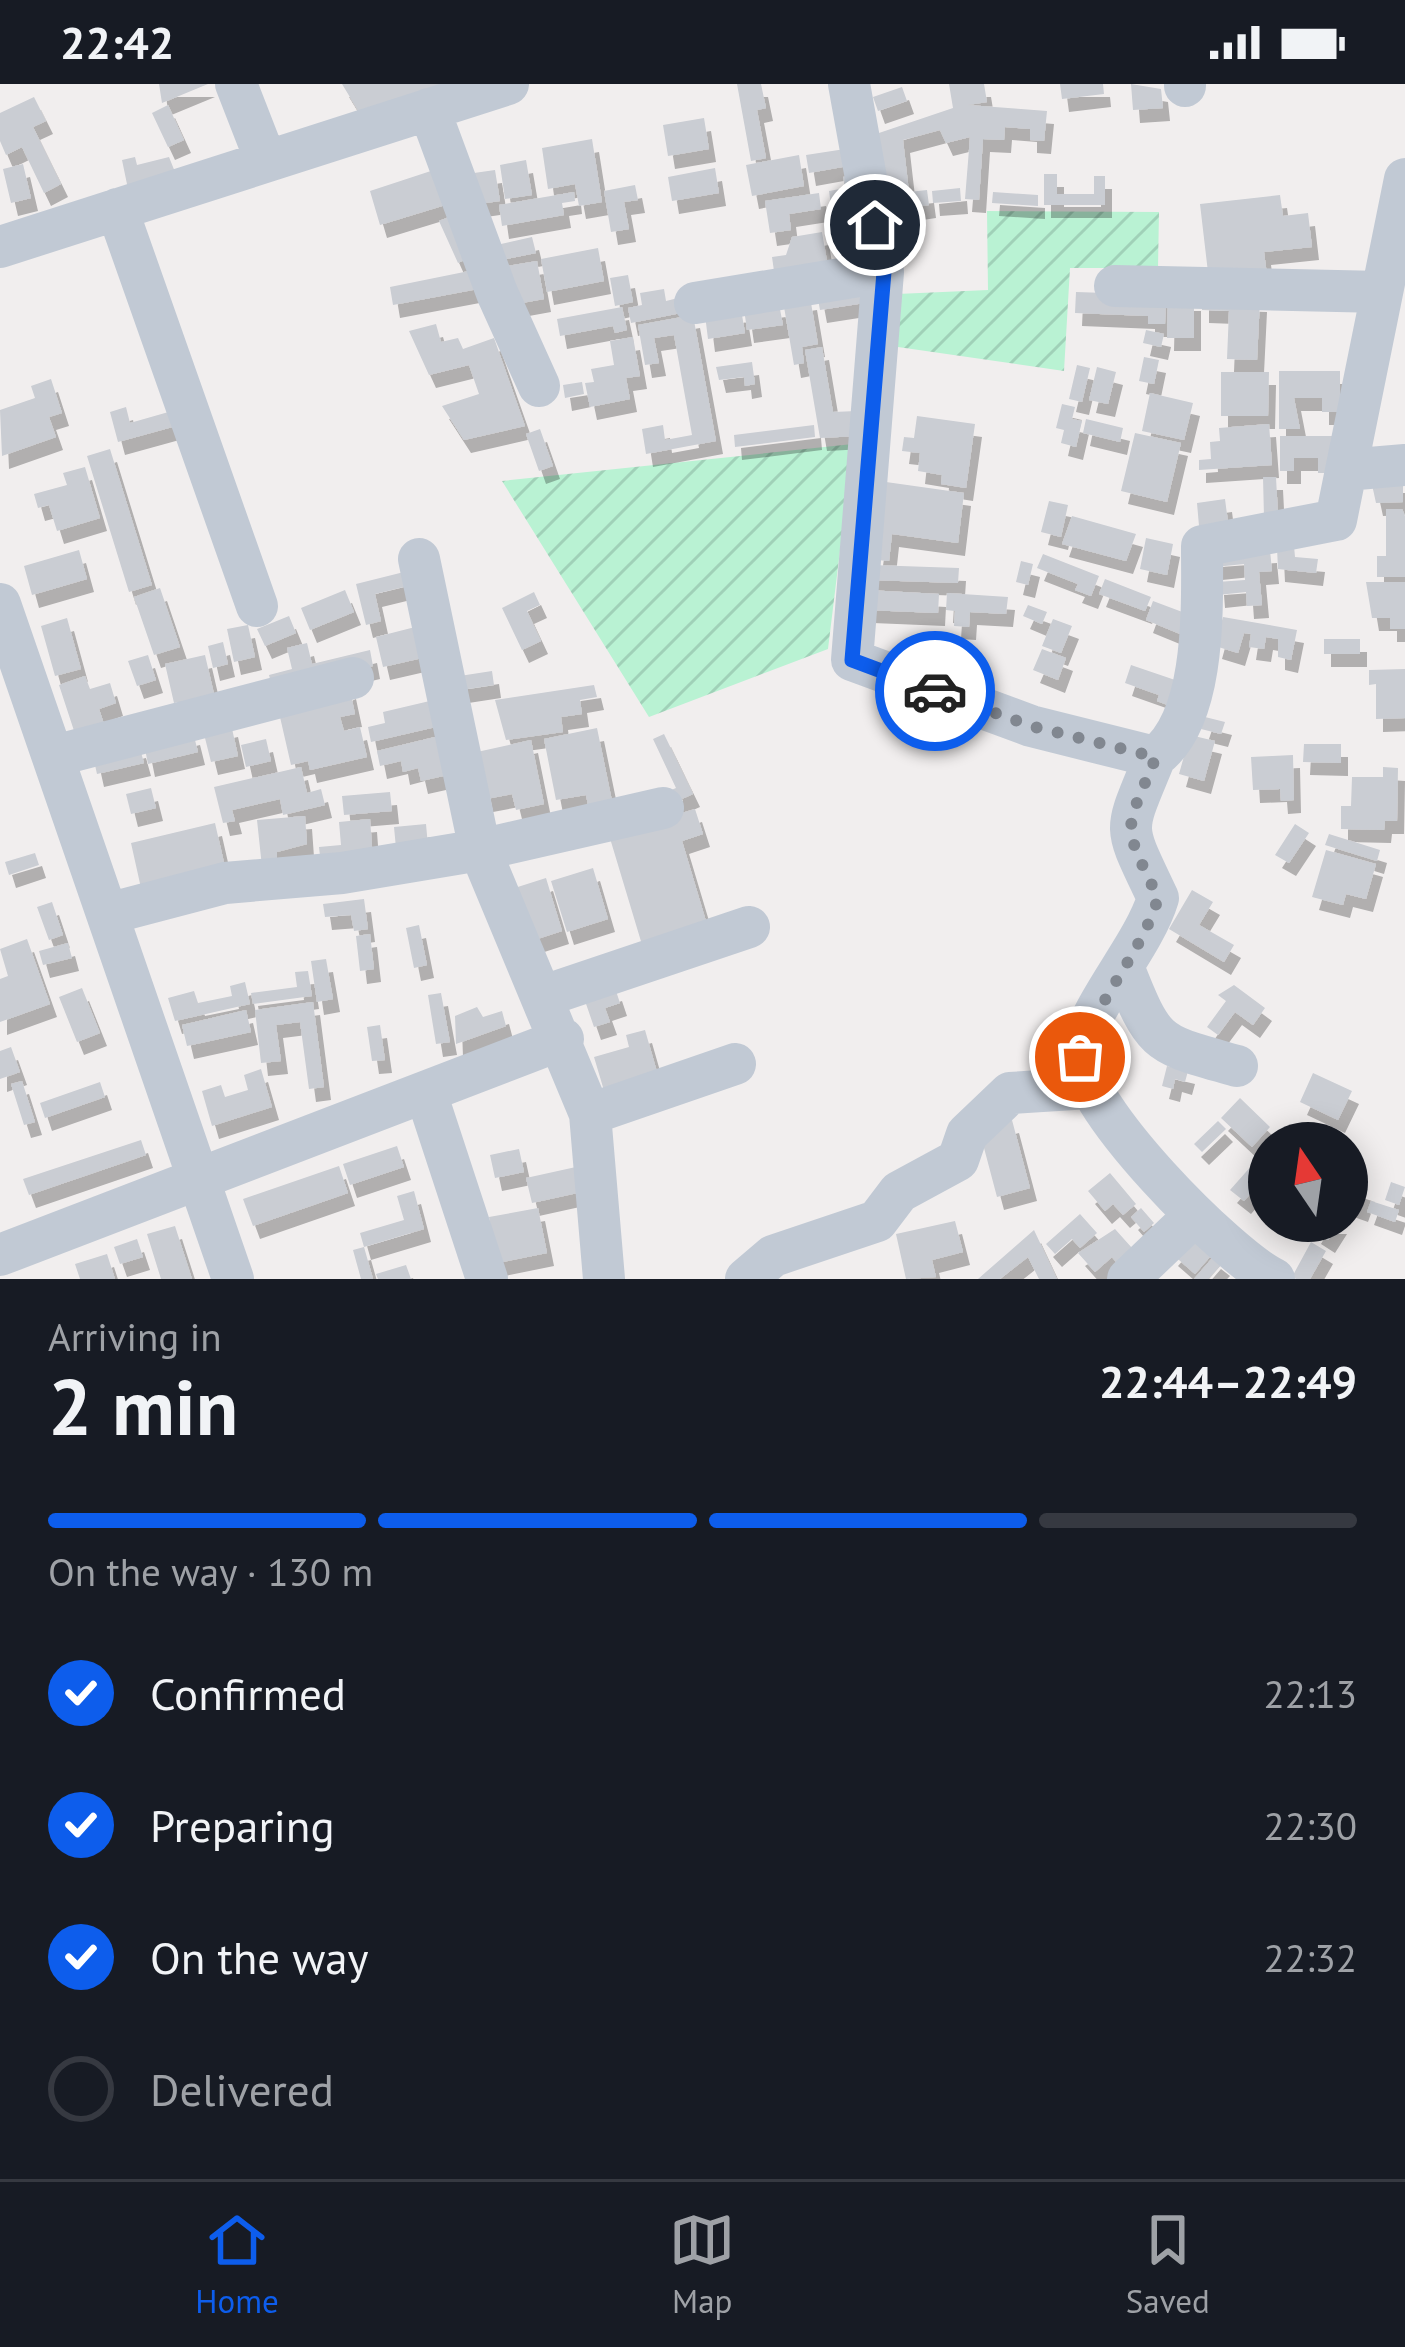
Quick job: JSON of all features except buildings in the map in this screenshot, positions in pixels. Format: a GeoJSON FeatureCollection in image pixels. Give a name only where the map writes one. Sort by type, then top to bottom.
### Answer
{"type":"FeatureCollection","features":[{"type":"Feature","properties":{"kind":"street"},"geometry":{"type":"LineString","coordinates":[[236,84],[266,161]]}},
{"type":"Feature","properties":{"kind":"street"},"geometry":{"type":"LineString","coordinates":[[0,247],[508,84]]}},
{"type":"Feature","properties":{"kind":"street"},"geometry":{"type":"LineString","coordinates":[[849,84],[884,272],[852,660],[1031,726],[1156,757]]}},
{"type":"Feature","properties":{"kind":"street"},"geometry":{"type":"LineString","coordinates":[[430,109],[497,293],[539,386]]}},
{"type":"Feature","properties":{"kind":"street"},"geometry":{"type":"LineString","coordinates":[[1274,1279],[1251,1268],[1194,1216],[1089,1088],[1080,1057],[1087,1031],[1149,927],[1158,898],[1129,840],[1129,823],[1156,757],[1174,742],[1202,643],[1202,546],[1336,520],[1405,179]]}},
{"type":"Feature","properties":{"kind":"street"},"geometry":{"type":"LineString","coordinates":[[117,209],[257,606]]}},
{"type":"Feature","properties":{"kind":"street"},"geometry":{"type":"LineString","coordinates":[[694,303],[884,272]]}},
{"type":"Feature","properties":{"kind":"street"},"geometry":{"type":"LineString","coordinates":[[1115,286],[1382,292]]}},
{"type":"Feature","properties":{"kind":"street"},"geometry":{"type":"LineString","coordinates":[[1346,470],[1405,465]]}},
{"type":"Feature","properties":{"kind":"street"},"geometry":{"type":"LineString","coordinates":[[419,559],[480,850],[563,1039],[590,1114],[604,1279]]}},
{"type":"Feature","properties":{"kind":"street"},"geometry":{"type":"LineString","coordinates":[[0,604],[233,1279]]}},
{"type":"Feature","properties":{"kind":"street"},"geometry":{"type":"LineString","coordinates":[[54,756],[352,678]]}},
{"type":"Feature","properties":{"kind":"street"},"geometry":{"type":"LineString","coordinates":[[107,914],[226,883],[342,873],[480,850],[663,808]]}},
{"type":"Feature","properties":{"kind":"street"},"geometry":{"type":"LineString","coordinates":[[544,996],[749,927]]}},
{"type":"Feature","properties":{"kind":"street"},"geometry":{"type":"LineString","coordinates":[[1124,969],[1148,1029],[1167,1046],[1237,1066]]}},
{"type":"Feature","properties":{"kind":"street"},"geometry":{"type":"LineString","coordinates":[[0,1255],[200,1183],[563,1039]]}},
{"type":"Feature","properties":{"kind":"street"},"geometry":{"type":"LineString","coordinates":[[590,1114],[734,1064]]}},
{"type":"Feature","properties":{"kind":"street"},"geometry":{"type":"LineString","coordinates":[[746,1279],[773,1256],[877,1221],[899,1192],[958,1160],[968,1134],[1010,1094],[1089,1088]]}},
{"type":"Feature","properties":{"kind":"street"},"geometry":{"type":"LineString","coordinates":[[426,1093],[487,1279]]}},
{"type":"Feature","properties":{"kind":"street"},"geometry":{"type":"LineString","coordinates":[[1128,1279],[1194,1216]]}},
{"type":"Feature","properties":{"kind":"green space"},"geometry":{"type":"Polygon","coordinates":[[[987,211],[1159,212],[1158,268],[1070,268],[1064,371],[898,347],[897,294],[988,290],[987,211]]]}},
{"type":"Feature","properties":{"kind":"green space"},"geometry":{"type":"Polygon","coordinates":[[[853,444],[828,649],[649,717],[502,481],[853,444]]]}},
{"type":"Feature","properties":{"kind":"way so far"},"geometry":{"type":"LineString","coordinates":[[935,691],[1031,726],[1156,757],[1129,823],[1129,840],[1158,898],[1149,927],[1087,1031],[1080,1057]]}},
{"type":"Feature","properties":{"kind":"route"},"geometry":{"type":"LineString","coordinates":[[875,225],[884,272],[852,660],[935,691]]}}]}
